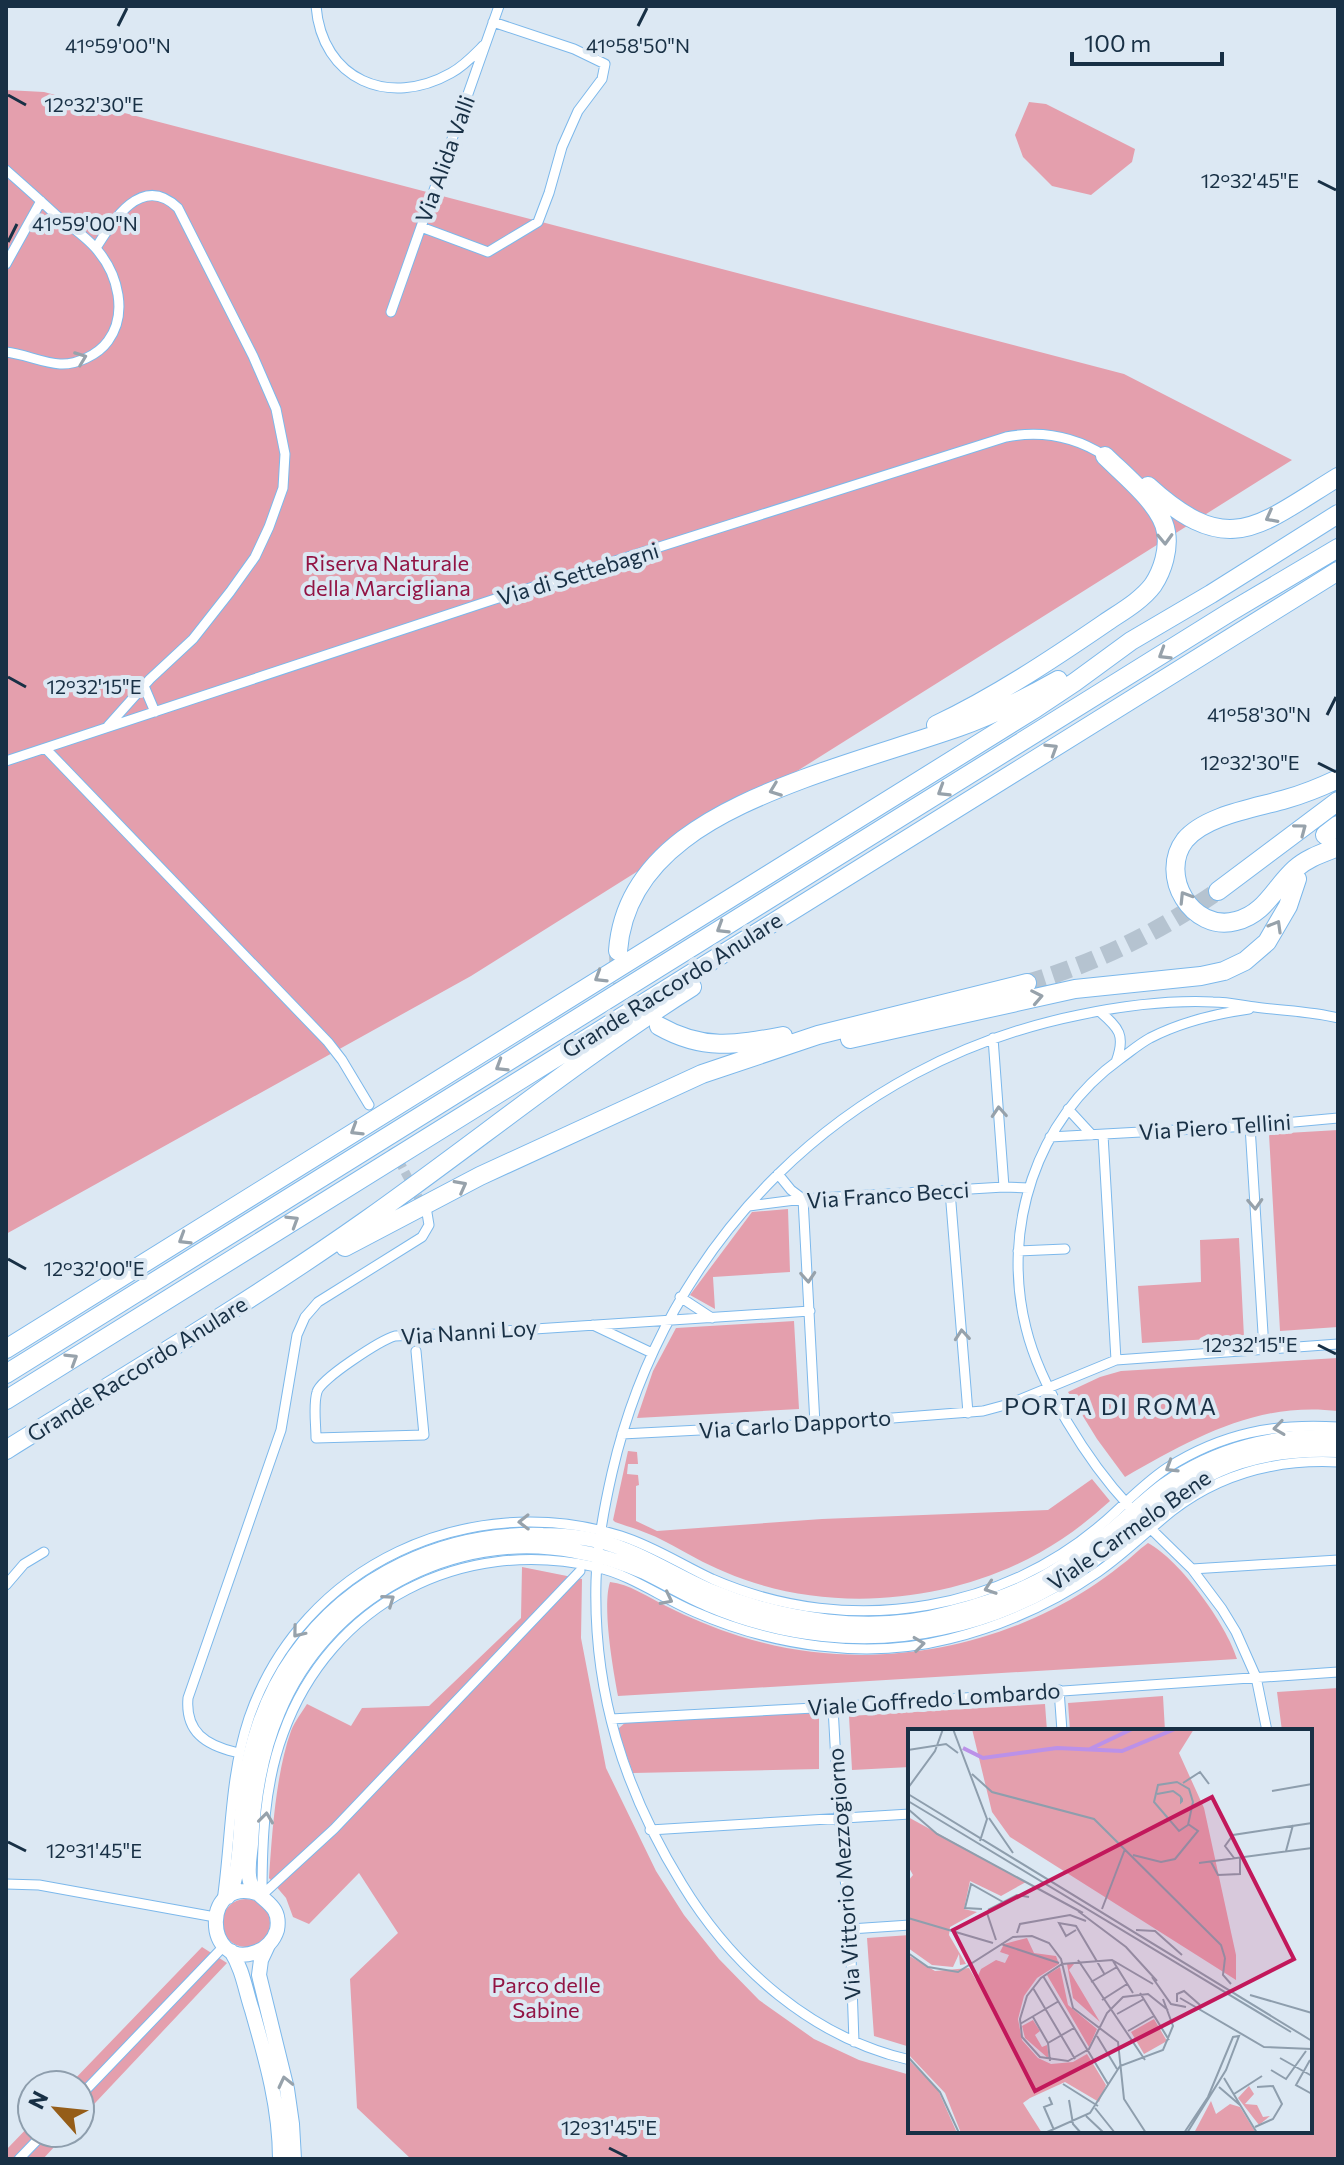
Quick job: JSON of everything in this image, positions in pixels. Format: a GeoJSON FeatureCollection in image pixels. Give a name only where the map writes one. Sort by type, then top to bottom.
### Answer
{"type":"FeatureCollection","features":[{"type":"Feature","properties":{"kind":"highway"},"geometry":{"type":"LineString","coordinates":[[1105,456],[1128,468],[1181,512],[1204,525],[1220,529],[1240,529],[1257,524],[1338,477]]}},
{"type":"Feature","properties":{"kind":"highway"},"geometry":{"type":"LineString","coordinates":[[618,951],[622,925],[633,898],[648,874],[674,846],[711,820],[741,804],[928,729],[1076,643],[1149,590],[1163,564],[1165,529],[1151,503],[1105,456]]}},
{"type":"Feature","properties":{"kind":"highway","name":"Grande Raccordo Anulare"},"geometry":{"type":"LineString","coordinates":[[6,1349],[1036,708],[1131,641],[1338,514]]}},
{"type":"Feature","properties":{"kind":"highway","name":"Grande Raccordo Anulare"},"geometry":{"type":"LineString","coordinates":[[6,1374],[1230,612],[1333,551]]}},
{"type":"Feature","properties":{"kind":"highway","name":"Grande Raccordo Anulare"},"geometry":{"type":"LineString","coordinates":[[6,1400],[1338,571]]}},
{"type":"Feature","properties":{"kind":"highway"},"geometry":{"type":"LineString","coordinates":[[848,763],[998,712],[1131,641]]}},
{"type":"Feature","properties":{"kind":"highway"},"geometry":{"type":"LineString","coordinates":[[1334,836],[1300,865],[1262,907],[1245,918],[1231,922],[1214,921],[1194,910],[1183,899],[1176,880],[1176,862],[1181,846],[1191,834],[1206,824],[1338,779]]}},
{"type":"Feature","properties":{"kind":"highway"},"geometry":{"type":"LineString","coordinates":[[1218,891],[1338,801]]}},
{"type":"Feature","properties":{"kind":"highway"},"geometry":{"type":"LineString","coordinates":[[268,1287],[367,1220],[577,1064],[796,922],[867,864]]}},
{"type":"Feature","properties":{"kind":"highway"},"geometry":{"type":"LineString","coordinates":[[612,1116],[761,1063],[830,1044],[1075,989],[1224,971],[1245,961],[1264,945],[1288,906],[1297,879]]}},
{"type":"Feature","properties":{"kind":"highway"},"geometry":{"type":"LineString","coordinates":[[268,1287],[480,1176],[702,1074],[818,1035],[1027,983]]}},
{"type":"Feature","properties":{"kind":"highway"},"geometry":{"type":"LineString","coordinates":[[659,1026],[687,1039],[727,1045],[909,1011]]}},
{"type":"Feature","properties":{"kind":"highway"},"geometry":{"type":"LineString","coordinates":[[6,1340],[153,1258]]}},
{"type":"Feature","properties":{"kind":"highway","name":"Grande Raccordo Anulare"},"geometry":{"type":"LineString","coordinates":[[6,1450],[268,1287]]}},
{"type":"Feature","properties":{"kind":"highway"},"geometry":{"type":"LineString","coordinates":[[6,1443],[70,1410]]}},
{"type":"Feature","properties":{"kind":"street"},"geometry":{"type":"LineString","coordinates":[[316,6],[320,32],[335,60],[353,76],[378,85],[414,86],[438,79],[463,66],[487,42]]}},
{"type":"Feature","properties":{"kind":"street","name":"Via Alida Valli"},"geometry":{"type":"LineString","coordinates":[[391,312],[499,6]]}},
{"type":"Feature","properties":{"kind":"street"},"geometry":{"type":"LineString","coordinates":[[421,227],[488,252],[538,222],[562,147],[578,111],[602,79],[605,64],[574,49],[493,22]]}},
{"type":"Feature","properties":{"kind":"street"},"geometry":{"type":"LineString","coordinates":[[6,170],[96,248],[110,269],[119,296],[119,315],[109,340],[89,357],[65,364],[6,352]]}},
{"type":"Feature","properties":{"kind":"street"},"geometry":{"type":"LineString","coordinates":[[96,248],[121,211],[134,201],[160,197],[178,208],[258,367],[276,409],[285,454],[283,488],[255,557],[193,639],[106,728]]}},
{"type":"Feature","properties":{"kind":"street"},"geometry":{"type":"LineString","coordinates":[[6,264],[41,201]]}},
{"type":"Feature","properties":{"kind":"street","name":"Via di Settebagni"},"geometry":{"type":"LineString","coordinates":[[6,761],[492,600],[1006,437],[1029,434],[1062,436],[1105,456]]}},
{"type":"Feature","properties":{"kind":"street"},"geometry":{"type":"LineString","coordinates":[[144,686],[155,712]]}},
{"type":"Feature","properties":{"kind":"street"},"geometry":{"type":"LineString","coordinates":[[46,749],[328,1042],[369,1105]]}},
{"type":"Feature","properties":{"kind":"street"},"geometry":{"type":"LineString","coordinates":[[908,2059],[854,2042],[782,1998],[722,1941],[650,1830],[627,1774],[611,1719],[599,1652],[598,1549],[622,1434],[634,1394],[680,1297],[748,1206],[830,1127],[865,1102],[943,1059],[993,1038],[1057,1019],[1099,1011],[1196,1001],[1294,1009],[1338,1018]]}},
{"type":"Feature","properties":{"kind":"street"},"geometry":{"type":"LineString","coordinates":[[1260,1008],[1225,1013],[1181,1025],[1150,1038],[1098,1076],[1068,1109],[1038,1161],[1021,1218],[1018,1251],[1024,1320],[1049,1387],[1083,1446],[1138,1515],[1192,1569],[1229,1621],[1252,1664],[1267,1729]]}},
{"type":"Feature","properties":{"kind":"street"},"geometry":{"type":"LineString","coordinates":[[1099,1011],[1119,1032],[1121,1045],[1116,1062]]}},
{"type":"Feature","properties":{"kind":"street"},"geometry":{"type":"LineString","coordinates":[[993,1038],[1004,1187]]}},
{"type":"Feature","properties":{"kind":"street"},"geometry":{"type":"LineString","coordinates":[[1068,1109],[1097,1135],[1116,1360]]}},
{"type":"Feature","properties":{"kind":"street","name":"Via Piero Tellini"},"geometry":{"type":"LineString","coordinates":[[1050,1137],[1338,1118]]}},
{"type":"Feature","properties":{"kind":"street"},"geometry":{"type":"LineString","coordinates":[[1250,1126],[1264,1349]]}},
{"type":"Feature","properties":{"kind":"street"},"geometry":{"type":"LineString","coordinates":[[778,1174],[803,1199],[815,1424]]}},
{"type":"Feature","properties":{"kind":"street","name":"Via Franco Becci"},"geometry":{"type":"LineString","coordinates":[[748,1206],[803,1199],[1029,1188]]}},
{"type":"Feature","properties":{"kind":"street"},"geometry":{"type":"LineString","coordinates":[[950,1191],[968,1413]]}},
{"type":"Feature","properties":{"kind":"street"},"geometry":{"type":"LineString","coordinates":[[235,1752],[211,1745],[199,1735],[189,1715],[188,1698],[281,1430],[297,1335],[305,1317],[318,1302],[422,1237],[429,1225],[427,1213]]}},
{"type":"Feature","properties":{"kind":"street"},"geometry":{"type":"LineString","coordinates":[[1018,1251],[1065,1249]]}},
{"type":"Feature","properties":{"kind":"street"},"geometry":{"type":"LineString","coordinates":[[680,1297],[712,1318]]}},
{"type":"Feature","properties":{"kind":"street","name":"Via Nanni Loy"},"geometry":{"type":"LineString","coordinates":[[416,1351],[424,1435],[316,1438],[316,1397],[320,1385],[395,1336],[810,1311]]}},
{"type":"Feature","properties":{"kind":"street"},"geometry":{"type":"LineString","coordinates":[[591,1324],[652,1353]]}},
{"type":"Feature","properties":{"kind":"street","name":"Via Carlo Dapporto"},"geometry":{"type":"LineString","coordinates":[[622,1434],[968,1413],[1001,1407],[1116,1360],[1338,1344]]}},
{"type":"Feature","properties":{"kind":"street","name":"Viale Carmelo Bene"},"geometry":{"type":"LineString","coordinates":[[262,1895],[253,1886],[249,1875],[257,1789],[272,1726],[296,1677],[335,1627],[370,1596],[458,1549],[492,1562],[523,1559],[557,1561],[627,1538],[730,1586],[792,1605],[870,1611],[930,1605],[960,1598],[1026,1574],[1082,1540],[1138,1515],[1228,1458],[1259,1431],[1295,1425],[1338,1427]]}},
{"type":"Feature","properties":{"kind":"street","name":"Viale Carmelo Bene"},"geometry":{"type":"LineString","coordinates":[[1228,1458],[1259,1443],[1287,1438],[1338,1438]]}},
{"type":"Feature","properties":{"kind":"street","name":"Viale Carmelo Bene"},"geometry":{"type":"LineString","coordinates":[[598,1549],[629,1580],[714,1620],[744,1630],[821,1646],[874,1648],[948,1640],[1007,1622],[1029,1598],[1091,1562],[1138,1515],[1168,1468],[1201,1450],[1228,1458],[1286,1463],[1338,1462]]}},
{"type":"Feature","properties":{"kind":"street","name":"Viale Carmelo Bene"},"geometry":{"type":"LineString","coordinates":[[1228,1458],[1296,1450],[1338,1450]]}},
{"type":"Feature","properties":{"kind":"street","name":"Viale Carmelo Bene"},"geometry":{"type":"LineString","coordinates":[[225,1899],[234,1886],[237,1870],[250,1755],[266,1707],[290,1661],[323,1622],[365,1585],[405,1562],[494,1536],[561,1535],[598,1549],[623,1549],[736,1608],[805,1618],[863,1623],[900,1622],[944,1615],[991,1601],[1029,1598]]}},
{"type":"Feature","properties":{"kind":"street"},"geometry":{"type":"LineString","coordinates":[[6,1585],[24,1564],[44,1552]]}},
{"type":"Feature","properties":{"kind":"street"},"geometry":{"type":"LineString","coordinates":[[1192,1569],[1338,1560]]}},
{"type":"Feature","properties":{"kind":"street"},"geometry":{"type":"LineString","coordinates":[[262,1895],[334,1829],[580,1571]]}},
{"type":"Feature","properties":{"kind":"street"},"geometry":{"type":"LineString","coordinates":[[1026,1574],[1029,1598]]}},
{"type":"Feature","properties":{"kind":"street"},"geometry":{"type":"LineString","coordinates":[[730,1586],[736,1608]]}},
{"type":"Feature","properties":{"kind":"street","name":"Viale Carmelo Bene"},"geometry":{"type":"LineString","coordinates":[[714,1620],[736,1608]]}},
{"type":"Feature","properties":{"kind":"street","name":"Viale Goffredo Lombardo"},"geometry":{"type":"LineString","coordinates":[[611,1719],[1338,1672]]}},
{"type":"Feature","properties":{"kind":"street"},"geometry":{"type":"LineString","coordinates":[[1059,1690],[1062,1729]]}},
{"type":"Feature","properties":{"kind":"street","name":"Via Vittorio Mezzogiorno"},"geometry":{"type":"LineString","coordinates":[[833,1707],[839,1817],[850,1929],[854,2042]]}},
{"type":"Feature","properties":{"kind":"street"},"geometry":{"type":"LineString","coordinates":[[650,1830],[908,1814]]}},
{"type":"Feature","properties":{"kind":"street"},"geometry":{"type":"LineString","coordinates":[[6,1884],[39,1885],[215,1917]]}},
{"type":"Feature","properties":{"kind":"street"},"geometry":{"type":"LineString","coordinates":[[280,2159],[278,2122],[268,2066],[243,1973],[216,1933],[215,1917],[225,1899],[245,1891],[262,1895],[275,1910],[277,1919],[277,1928],[261,1960],[259,1975],[287,2089],[294,2159]]}},
{"type":"Feature","properties":{"kind":"street"},"geometry":{"type":"LineString","coordinates":[[850,1929],[908,1925]]}},
{"type":"Feature","properties":{"kind":"street"},"geometry":{"type":"LineString","coordinates":[[228,1948],[241,1954],[251,1954],[268,1945]]}},
{"type":"Feature","properties":{"kind":"street"},"geometry":{"type":"LineString","coordinates":[[96,2080],[228,1948]]}},
{"type":"Feature","properties":{"kind":"green space","name":"Riserva Naturale della Marcigliana"},"geometry":{"type":"Polygon","coordinates":[[[6,90],[44,92],[1124,374],[1292,460],[471,976],[6,1234],[6,90]]]}},
{"type":"Feature","properties":{"kind":"green space"},"geometry":{"type":"Polygon","coordinates":[[[1029,102],[1046,104],[1135,149],[1132,162],[1091,195],[1052,186],[1023,157],[1015,135],[1029,102]]]}},
{"type":"Feature","properties":{"kind":"green space"},"geometry":{"type":"Polygon","coordinates":[[[1338,1130],[1338,1327],[1280,1331],[1269,1134],[1338,1130]]]}},
{"type":"Feature","properties":{"kind":"green space"},"geometry":{"type":"Polygon","coordinates":[[[788,1209],[790,1272],[713,1277],[715,1309],[690,1295],[752,1212],[788,1209]]]}},
{"type":"Feature","properties":{"kind":"green space"},"geometry":{"type":"Polygon","coordinates":[[[1239,1238],[1244,1337],[1142,1343],[1138,1286],[1201,1282],[1200,1240],[1239,1238]]]}},
{"type":"Feature","properties":{"kind":"green space"},"geometry":{"type":"Polygon","coordinates":[[[794,1321],[799,1409],[637,1418],[653,1371],[676,1328],[794,1321]]]}},
{"type":"Feature","properties":{"kind":"green space"},"geometry":{"type":"Polygon","coordinates":[[[1338,1358],[1338,1411],[1308,1409],[1253,1417],[1200,1437],[1125,1477],[1068,1392],[1121,1371],[1338,1358]]]}},
{"type":"Feature","properties":{"kind":"green space"},"geometry":{"type":"Polygon","coordinates":[[[628,1451],[637,1452],[638,1464],[628,1464],[627,1474],[638,1475],[636,1521],[657,1531],[822,1519],[1048,1510],[1092,1479],[1110,1501],[1062,1539],[1025,1561],[984,1578],[942,1590],[898,1597],[853,1599],[809,1595],[766,1586],[725,1572],[654,1536],[615,1522],[628,1451]]]}},
{"type":"Feature","properties":{"kind":"green space"},"geometry":{"type":"Polygon","coordinates":[[[1148,1543],[1161,1551],[1188,1578],[1213,1612],[1237,1659],[618,1696],[608,1622],[610,1582],[631,1588],[711,1626],[778,1646],[818,1653],[899,1653],[978,1639],[1016,1626],[1088,1589],[1148,1543]]]}},
{"type":"Feature","properties":{"kind":"green space","name":"Parco delle Sabine"},"geometry":{"type":"Polygon","coordinates":[[[522,1567],[582,1579],[581,1638],[606,1768],[656,1871],[684,1915],[719,1959],[759,2000],[814,2039],[859,2060],[908,2074],[908,2133],[1312,2133],[1312,1729],[1282,1729],[1277,1692],[1338,1688],[1338,2159],[411,2159],[357,2108],[350,1979],[398,1933],[359,1873],[309,1924],[293,1917],[286,1898],[269,1878],[282,1765],[291,1731],[307,1704],[351,1726],[362,1708],[429,1706],[521,1618],[522,1567]]]}},
{"type":"Feature","properties":{"kind":"green space"},"geometry":{"type":"Polygon","coordinates":[[[1163,1696],[1165,1729],[1070,1729],[1068,1703],[1163,1696]]]}},
{"type":"Feature","properties":{"kind":"green space"},"geometry":{"type":"Polygon","coordinates":[[[1045,1704],[1047,1729],[908,1729],[908,1767],[852,1770],[849,1716],[1045,1704]]]}},
{"type":"Feature","properties":{"kind":"green space"},"geometry":{"type":"Polygon","coordinates":[[[819,1711],[819,1769],[633,1773],[618,1732],[626,1722],[819,1711]]]}},
{"type":"Feature","properties":{"kind":"green space"},"geometry":{"type":"Polygon","coordinates":[[[246,1899],[255,1900],[263,1906],[269,1914],[269,1932],[263,1940],[255,1946],[246,1947],[237,1946],[229,1940],[223,1932],[222,1923],[223,1914],[229,1906],[237,1900],[246,1899]]]}},
{"type":"Feature","properties":{"kind":"green space"},"geometry":{"type":"Polygon","coordinates":[[[908,1935],[908,2046],[874,2036],[867,1938],[908,1935]]]}},
{"type":"Feature","properties":{"kind":"green space"},"geometry":{"type":"Polygon","coordinates":[[[202,1947],[227,1963],[96,2102],[96,2069],[84,2069],[202,1947]]]}},
{"type":"Feature","properties":{"kind":"green space"},"geometry":{"type":"Polygon","coordinates":[[[16,2140],[16,2149],[52,2149],[43,2159],[6,2159],[6,2150],[16,2140]]]}},
{"type":"Feature","properties":{"kind":"tunnel"},"geometry":{"type":"LineString","coordinates":[[1027,983],[1078,966],[1126,945],[1218,891]]}},
{"type":"Feature","properties":{"kind":"tunnel"},"geometry":{"type":"LineString","coordinates":[[618,954],[625,990],[648,1019]]}},
{"type":"Feature","properties":{"kind":"tunnel"},"geometry":{"type":"LineString","coordinates":[[386,1136],[424,1208]]}},
{"type":"Feature","properties":{"kind":"district","name":"PORTA DI ROMA"},"geometry":{"type":"Point","coordinates":[1111,1407]}}]}
